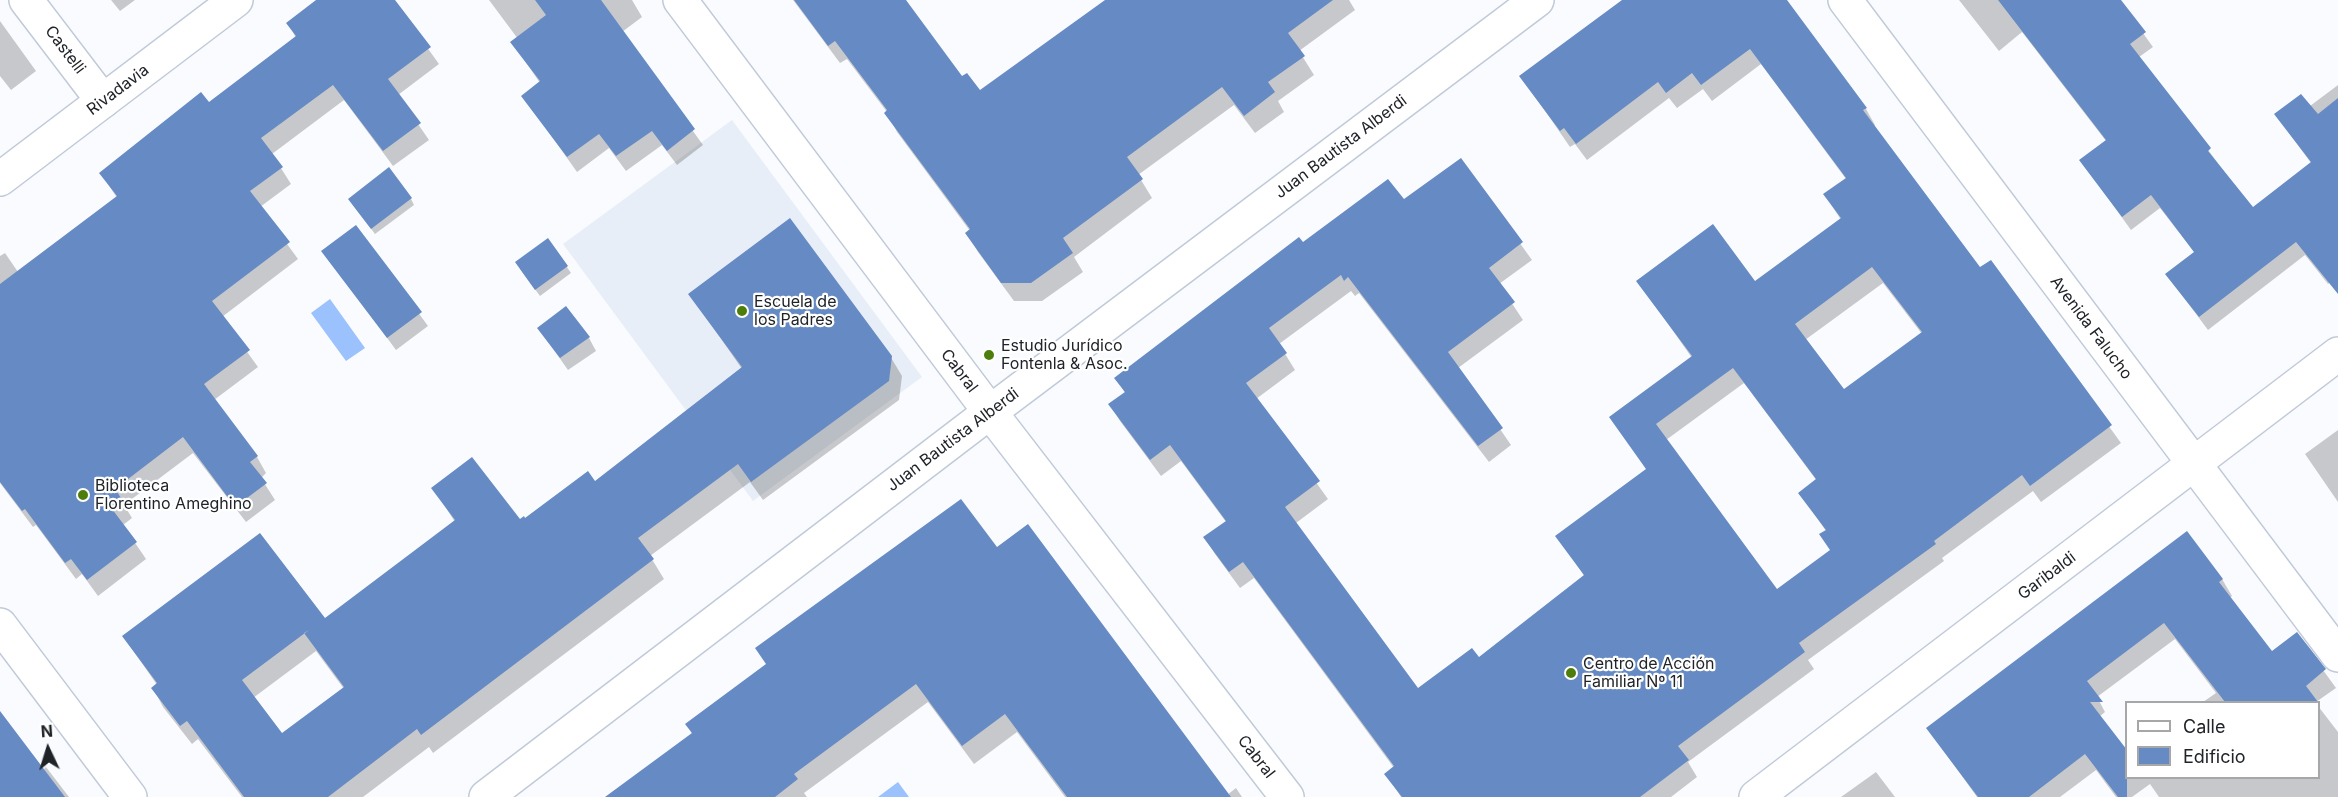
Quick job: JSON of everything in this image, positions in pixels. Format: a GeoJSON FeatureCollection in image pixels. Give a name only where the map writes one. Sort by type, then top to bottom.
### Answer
{"type":"FeatureCollection","features":[{"type":"Feature","properties":{"kind":"street","name":"Castelli"},"geometry":{"type":"LineString","coordinates":[[26,0],[104,101]]}},
{"type":"Feature","properties":{"kind":"street","name":"Rivadavia"},"geometry":{"type":"LineString","coordinates":[[0,179],[236,0]]}},
{"type":"Feature","properties":{"kind":"street","name":"Cabral"},"geometry":{"type":"LineString","coordinates":[[680,0],[990,412],[1287,797]]}},
{"type":"Feature","properties":{"kind":"street","name":"Juan Bautista Alberdi"},"geometry":{"type":"LineString","coordinates":[[486,797],[990,412],[1537,0]]}},
{"type":"Feature","properties":{"kind":"street","name":"Avenida Falucho"},"geometry":{"type":"LineString","coordinates":[[1845,0],[2338,656]]}},
{"type":"Feature","properties":{"kind":"street","name":"Garibaldi"},"geometry":{"type":"LineString","coordinates":[[1756,797],[2338,354]]}},
{"type":"Feature","properties":{"kind":"street"},"geometry":{"type":"LineString","coordinates":[[0,625],[130,797]]}},
{"type":"Feature","properties":{"kind":"shaded area","name":"Escuela de los Padres"},"geometry":{"type":"Polygon","coordinates":[[[732,120],[922,377],[753,501],[563,244],[732,120]]]}},
{"type":"Feature","properties":{"kind":"water"},"geometry":{"type":"Polygon","coordinates":[[[330,299],[365,348],[346,361],[311,313],[330,299]]]}},
{"type":"Feature","properties":{"kind":"water"},"geometry":{"type":"Polygon","coordinates":[[[898,782],[909,797],[878,797],[898,782]]]}},
{"type":"Feature","properties":{"kind":"building"},"geometry":{"type":"Polygon","coordinates":[[[316,0],[395,0],[431,47],[388,79],[421,123],[383,151],[333,85],[261,138],[283,167],[250,191],[290,242],[212,301],[250,350],[204,384],[258,456],[250,462],[267,483],[235,507],[183,437],[115,489],[123,501],[112,509],[137,542],[87,580],[71,559],[65,563],[25,509],[22,511],[0,482],[0,284],[117,196],[99,173],[201,92],[209,102],[296,36],[286,23],[316,0]]]}},
{"type":"Feature","properties":{"kind":"building"},"geometry":{"type":"Polygon","coordinates":[[[535,0],[601,0],[695,129],[667,151],[652,131],[616,156],[599,134],[567,157],[521,96],[540,81],[510,42],[546,15],[535,0]]]}},
{"type":"Feature","properties":{"kind":"building"},"geometry":{"type":"Polygon","coordinates":[[[794,0],[906,0],[962,76],[967,73],[980,90],[1105,0],[1333,0],[1288,33],[1305,56],[1268,82],[1275,92],[1244,116],[1222,87],[1127,157],[1143,179],[1063,238],[1073,253],[1031,283],[1001,283],[965,233],[970,229],[884,113],[887,110],[835,41],[828,46],[794,0]]]}},
{"type":"Feature","properties":{"kind":"building"},"geometry":{"type":"Polygon","coordinates":[[[1622,0],[1787,0],[1867,108],[1863,110],[1980,267],[1991,260],[2112,425],[2030,486],[2022,475],[1934,541],[1936,544],[1799,643],[1805,652],[1678,746],[1689,760],[1640,797],[1402,797],[1384,774],[1394,766],[1243,562],[1229,572],[1203,537],[1226,521],[1170,445],[1150,460],[1108,404],[1125,392],[1114,378],[1299,237],[1303,242],[1388,179],[1404,199],[1461,158],[1523,242],[1489,268],[1515,302],[1448,352],[1503,428],[1478,446],[1348,277],[1344,281],[1341,275],[1269,328],[1287,353],[1246,383],[1320,481],[1285,507],[1418,688],[1472,648],[1479,657],[1584,575],[1555,536],[1646,469],[1609,417],[1692,356],[1636,281],[1713,224],[1755,281],[1841,218],[1823,194],[1846,178],[1750,49],[1701,85],[1692,73],[1666,93],[1658,82],[1576,144],[1564,128],[1560,131],[1519,76],[1622,0]],[[1872,267],[1795,324],[1844,389],[1922,332],[1872,267]],[[1733,368],[1656,424],[1777,589],[1830,550],[1819,534],[1826,530],[1798,493],[1816,479],[1733,368]]]}},
{"type":"Feature","properties":{"kind":"building"},"geometry":{"type":"Polygon","coordinates":[[[1998,0],[2121,0],[2146,32],[2130,44],[2211,148],[2208,151],[2253,207],[2311,162],[2274,114],[2301,94],[2318,114],[2338,98],[2338,294],[2296,242],[2199,317],[2165,274],[2194,252],[2151,195],[2122,217],[2079,160],[2106,140],[1998,0]]]}},
{"type":"Feature","properties":{"kind":"building"},"geometry":{"type":"Polygon","coordinates":[[[389,167],[412,198],[371,229],[348,199],[389,167]]]}},
{"type":"Feature","properties":{"kind":"building"},"geometry":{"type":"Polygon","coordinates":[[[790,218],[892,356],[889,381],[751,482],[738,464],[638,538],[654,559],[421,735],[417,729],[328,797],[244,797],[187,721],[180,726],[151,688],[157,683],[122,636],[260,533],[325,618],[455,520],[431,488],[472,457],[520,519],[524,516],[525,518],[588,471],[595,481],[742,367],[688,294],[790,218]],[[304,633],[242,680],[282,733],[344,687],[304,633]]]}},
{"type":"Feature","properties":{"kind":"building"},"geometry":{"type":"Polygon","coordinates":[[[356,225],[422,312],[387,338],[321,251],[356,225]]]}},
{"type":"Feature","properties":{"kind":"building"},"geometry":{"type":"Polygon","coordinates":[[[548,238],[568,266],[535,290],[515,262],[548,238]]]}},
{"type":"Feature","properties":{"kind":"building"},"geometry":{"type":"Polygon","coordinates":[[[566,306],[590,337],[560,358],[537,328],[566,306]]]}},
{"type":"Feature","properties":{"kind":"building"},"geometry":{"type":"Polygon","coordinates":[[[961,499],[997,547],[1028,524],[1231,797],[1067,797],[1005,714],[962,746],[916,684],[794,774],[798,779],[775,797],[605,797],[692,733],[685,724],[766,664],[755,648],[961,499]]]}},
{"type":"Feature","properties":{"kind":"building"},"geometry":{"type":"Polygon","coordinates":[[[2187,531],[2223,579],[2219,582],[2272,651],[2297,632],[2326,669],[2306,686],[2317,701],[2224,701],[2164,623],[2087,681],[2103,702],[2090,702],[2125,747],[2127,797],[2118,797],[2085,754],[2029,797],[1978,797],[1926,728],[2187,531]]]}},
{"type":"Feature","properties":{"kind":"building"},"geometry":{"type":"Polygon","coordinates":[[[0,711],[65,797],[0,797],[0,711]]]}},
{"type":"Feature","properties":{"kind":"place","name":"Escuela de los Padres"},"geometry":{"type":"Point","coordinates":[742,311]}},
{"type":"Feature","properties":{"kind":"place","name":"Estudio Jurídico Fontenla & Asoc."},"geometry":{"type":"Point","coordinates":[989,355]}},
{"type":"Feature","properties":{"kind":"place","name":"Biblioteca Florentino Ameghino"},"geometry":{"type":"Point","coordinates":[83,495]}},
{"type":"Feature","properties":{"kind":"place","name":"Centro de Acción Familiar Nº 11"},"geometry":{"type":"Point","coordinates":[1571,673]}}]}
